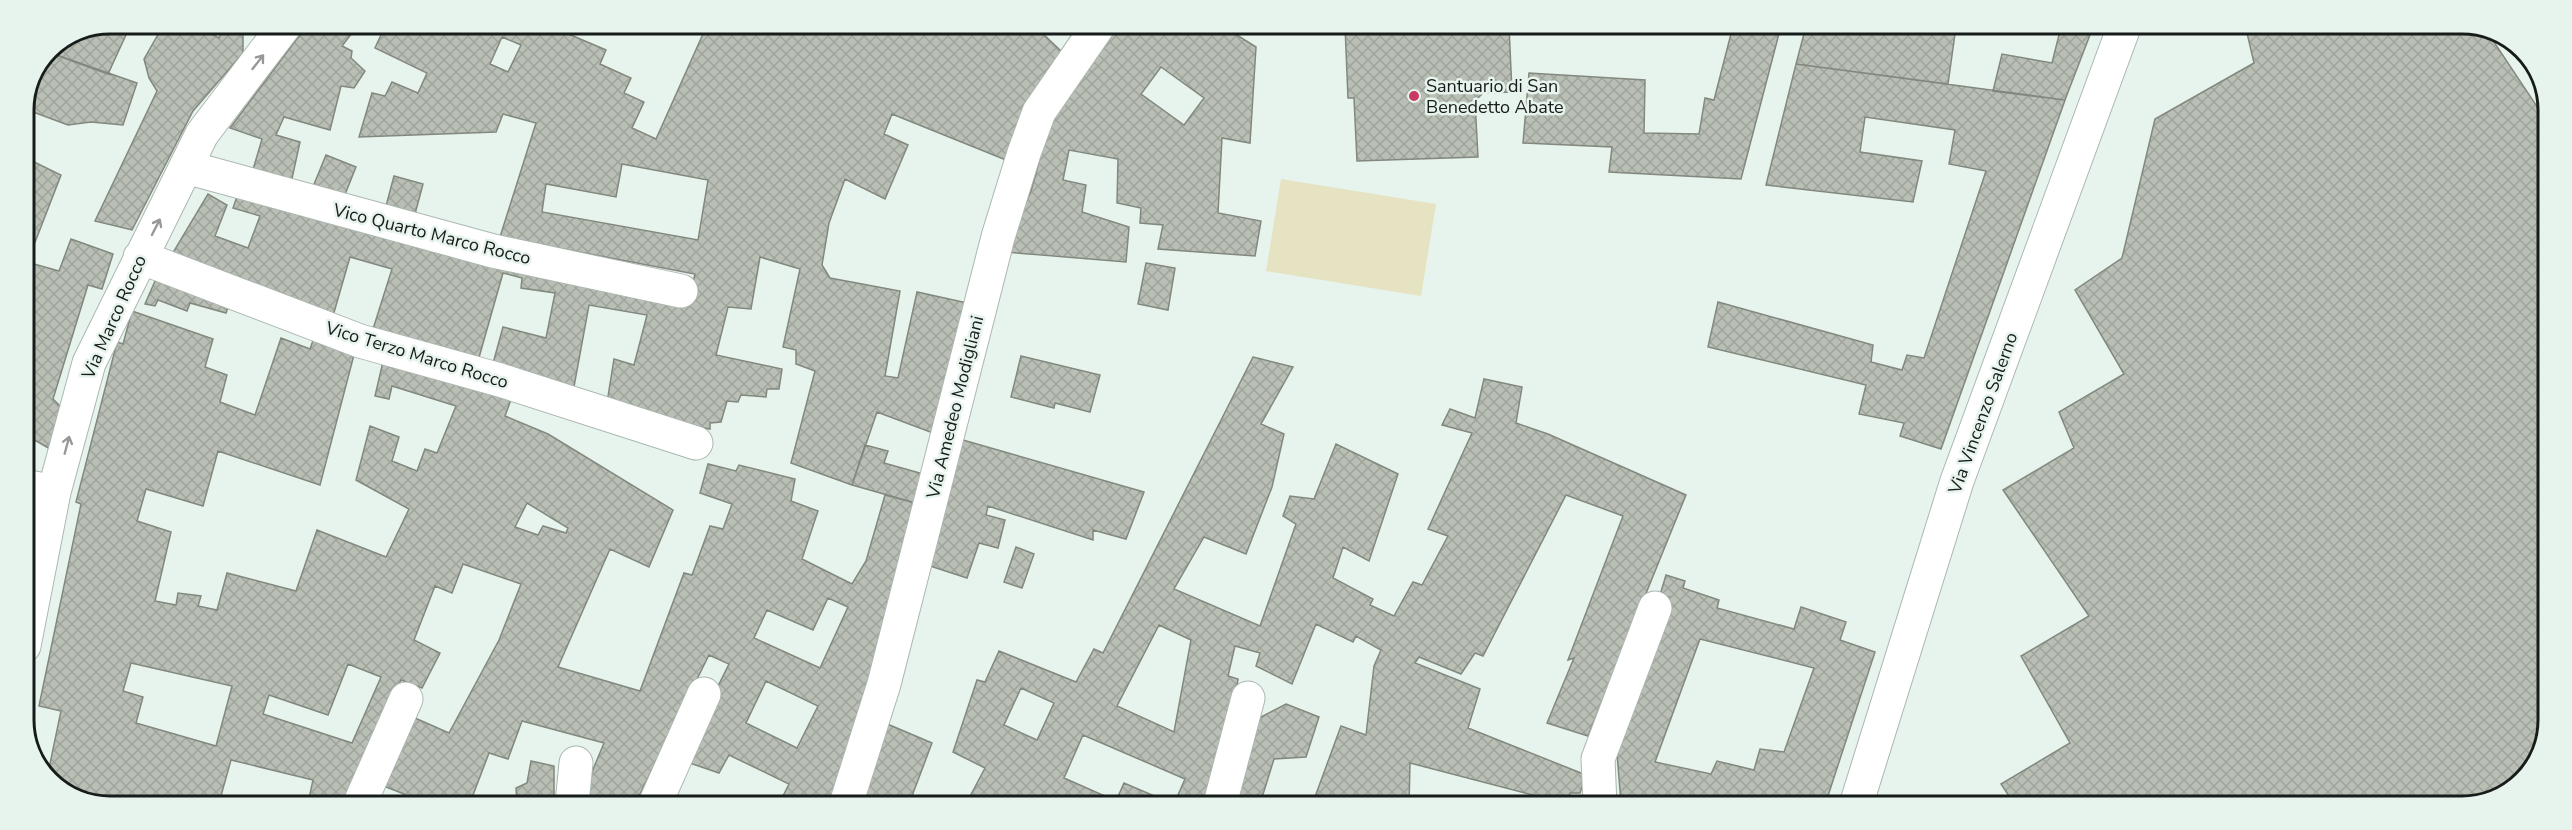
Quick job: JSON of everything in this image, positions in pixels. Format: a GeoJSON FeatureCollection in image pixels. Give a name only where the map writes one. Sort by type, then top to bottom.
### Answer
{"type":"FeatureCollection","features":[{"type":"Feature","properties":{"kind":"street","name":"Via Marco Rocco"},"geometry":{"type":"LineString","coordinates":[[35,531],[39,489],[89,363],[140,257],[202,134],[278,35]]}},
{"type":"Feature","properties":{"kind":"street","name":"Via Amedeo Modigliani"},"geometry":{"type":"LineString","coordinates":[[849,796],[884,684],[998,237],[1024,153],[1040,112],[1092,35]]}},
{"type":"Feature","properties":{"kind":"street","name":"Via Vincenzo Salerno"},"geometry":{"type":"LineString","coordinates":[[1859,796],[1957,481],[2121,35]]}},
{"type":"Feature","properties":{"kind":"street","name":"Vico Quarto Marco Rocco"},"geometry":{"type":"LineString","coordinates":[[186,167],[493,251],[681,291]]}},
{"type":"Feature","properties":{"kind":"street","name":"Vico Terzo Marco Rocco"},"geometry":{"type":"LineString","coordinates":[[140,257],[360,341],[501,380],[696,443]]}},
{"type":"Feature","properties":{"kind":"street"},"geometry":{"type":"LineString","coordinates":[[1600,796],[1598,759],[1655,608]]}},
{"type":"Feature","properties":{"kind":"street"},"geometry":{"type":"LineString","coordinates":[[659,796],[704,694]]}},
{"type":"Feature","properties":{"kind":"street"},"geometry":{"type":"LineString","coordinates":[[1222,796],[1248,698]]}},
{"type":"Feature","properties":{"kind":"street"},"geometry":{"type":"LineString","coordinates":[[363,796],[405,699]]}},
{"type":"Feature","properties":{"kind":"street"},"geometry":{"type":"LineString","coordinates":[[573,796],[576,763]]}},
{"type":"Feature","properties":{"kind":"shaded area"},"geometry":{"type":"Polygon","coordinates":[[[1281,179],[1436,204],[1421,296],[1266,271],[1281,179]]]}},
{"type":"Feature","properties":{"kind":"building"},"geometry":{"type":"Polygon","coordinates":[[[126,35],[108,74],[58,56],[81,40],[96,36],[126,35]]]}},
{"type":"Feature","properties":{"kind":"building"},"geometry":{"type":"Polygon","coordinates":[[[158,35],[213,35],[219,38],[220,35],[243,35],[243,53],[193,111],[132,230],[95,221],[157,91],[149,78],[144,59],[158,35]]]}},
{"type":"Feature","properties":{"kind":"building"},"geometry":{"type":"Polygon","coordinates":[[[300,35],[350,35],[342,46],[352,51],[351,58],[365,71],[354,88],[341,86],[330,130],[284,117],[276,135],[300,142],[291,183],[252,173],[262,139],[230,128],[300,35]]]}},
{"type":"Feature","properties":{"kind":"building"},"geometry":{"type":"Polygon","coordinates":[[[381,35],[571,35],[606,50],[600,64],[631,78],[624,93],[644,102],[632,128],[656,139],[703,35],[1044,35],[1062,52],[1011,162],[892,114],[884,134],[908,145],[885,199],[845,179],[829,223],[822,265],[830,278],[900,291],[885,376],[898,378],[917,292],[972,304],[941,436],[877,412],[852,485],[791,463],[815,371],[796,364],[796,350],[783,347],[800,269],[760,257],[751,309],[728,307],[716,355],[782,369],[779,389],[767,389],[766,397],[741,395],[738,402],[727,401],[721,422],[710,423],[710,429],[606,409],[614,359],[634,365],[647,315],[589,305],[573,392],[492,367],[503,327],[546,338],[555,293],[521,288],[522,278],[503,273],[478,361],[373,329],[392,269],[350,257],[333,316],[171,256],[208,194],[227,205],[215,236],[248,248],[260,216],[233,208],[239,191],[690,294],[695,274],[500,237],[536,123],[503,114],[496,132],[359,137],[372,93],[385,96],[392,82],[418,93],[427,73],[375,48],[381,35]],[[502,37],[490,64],[508,72],[521,45],[502,37]],[[622,164],[616,197],[546,184],[542,212],[698,240],[708,180],[622,164]]]}},
{"type":"Feature","properties":{"kind":"building"},"geometry":{"type":"Polygon","coordinates":[[[1111,35],[1237,35],[1256,47],[1250,143],[1222,138],[1218,213],[1261,221],[1255,256],[1158,249],[1163,225],[1140,223],[1141,208],[1117,203],[1118,159],[1069,150],[1063,180],[1086,185],[1082,212],[1129,227],[1126,262],[1005,252],[1031,191],[1038,166],[1045,116],[1061,102],[1111,35]],[[1161,67],[1141,94],[1184,125],[1204,98],[1161,67]]]}},
{"type":"Feature","properties":{"kind":"building","name":"Santuario di San Benedetto Abate"},"geometry":{"type":"Polygon","coordinates":[[[1345,35],[1509,35],[1512,92],[1483,93],[1475,101],[1478,157],[1357,161],[1354,98],[1348,98],[1345,35]]]}},
{"type":"Feature","properties":{"kind":"building"},"geometry":{"type":"Polygon","coordinates":[[[1731,35],[1779,35],[1741,179],[1609,172],[1612,147],[1523,143],[1529,73],[1645,80],[1644,133],[1699,134],[1705,98],[1714,100],[1731,35]]]}},
{"type":"Feature","properties":{"kind":"building"},"geometry":{"type":"Polygon","coordinates":[[[1804,35],[1955,35],[1948,84],[1796,64],[1804,35]]]}},
{"type":"Feature","properties":{"kind":"building"},"geometry":{"type":"Polygon","coordinates":[[[2059,35],[2090,35],[2065,100],[1993,91],[2002,54],[2052,63],[2059,35]]]}},
{"type":"Feature","properties":{"kind":"building"},"geometry":{"type":"Polygon","coordinates":[[[2247,35],[2471,35],[2494,42],[2537,107],[2538,719],[2532,749],[2525,762],[2508,780],[2495,788],[2461,796],[2009,796],[2001,784],[2070,743],[2021,656],[2089,616],[2003,490],[2074,448],[2059,412],[2124,374],[2075,290],[2122,258],[2155,119],[2254,63],[2247,35]]]}},
{"type":"Feature","properties":{"kind":"building"},"geometry":{"type":"Polygon","coordinates":[[[58,56],[137,83],[123,125],[91,122],[68,125],[35,113],[40,81],[47,68],[58,56]]]}},
{"type":"Feature","properties":{"kind":"building"},"geometry":{"type":"Polygon","coordinates":[[[1796,64],[2065,100],[1941,449],[1900,436],[1904,423],[1859,414],[1866,385],[1708,347],[1718,302],[1873,345],[1871,362],[1902,370],[1907,355],[1924,358],[1986,171],[1949,164],[1955,130],[1865,117],[1860,152],[1922,161],[1913,202],[1766,185],[1796,64]]]}},
{"type":"Feature","properties":{"kind":"building"},"geometry":{"type":"Polygon","coordinates":[[[326,155],[356,167],[342,202],[312,189],[326,155]]]}},
{"type":"Feature","properties":{"kind":"building"},"geometry":{"type":"Polygon","coordinates":[[[35,162],[61,175],[35,242],[35,162]]]}},
{"type":"Feature","properties":{"kind":"building"},"geometry":{"type":"Polygon","coordinates":[[[394,176],[423,184],[415,214],[386,206],[394,176]]]}},
{"type":"Feature","properties":{"kind":"building"},"geometry":{"type":"Polygon","coordinates":[[[71,239],[113,254],[102,289],[88,285],[53,399],[62,408],[52,450],[35,440],[35,264],[59,271],[71,239]]]}},
{"type":"Feature","properties":{"kind":"building"},"geometry":{"type":"Polygon","coordinates":[[[1146,263],[1175,268],[1168,310],[1138,304],[1146,263]]]}},
{"type":"Feature","properties":{"kind":"building"},"geometry":{"type":"Polygon","coordinates":[[[155,281],[231,299],[226,313],[190,303],[187,311],[158,300],[155,306],[145,304],[155,281]]]}},
{"type":"Feature","properties":{"kind":"building"},"geometry":{"type":"Polygon","coordinates":[[[132,311],[213,339],[205,367],[227,375],[220,402],[255,415],[281,338],[310,349],[315,335],[355,351],[320,485],[218,451],[203,506],[146,489],[137,521],[171,532],[155,601],[176,605],[178,593],[201,596],[198,606],[217,610],[227,573],[296,591],[317,530],[386,557],[409,509],[356,480],[370,426],[399,437],[392,461],[417,471],[425,449],[437,453],[456,406],[392,386],[389,399],[375,396],[385,353],[513,394],[505,416],[548,434],[673,510],[649,567],[610,549],[558,667],[640,691],[684,573],[692,575],[710,526],[723,529],[732,504],[700,493],[708,464],[736,471],[739,465],[795,479],[791,501],[818,511],[802,559],[852,584],[866,561],[885,495],[919,504],[890,623],[833,796],[783,796],[789,784],[729,755],[719,773],[681,760],[729,664],[709,655],[639,796],[582,796],[604,743],[522,721],[508,759],[489,753],[473,796],[403,796],[404,794],[381,785],[406,714],[449,733],[499,640],[521,584],[463,564],[452,593],[435,586],[414,640],[440,653],[422,688],[401,680],[353,796],[310,796],[313,780],[231,760],[221,796],[111,796],[91,793],[68,783],[50,765],[61,711],[39,706],[81,504],[76,502],[117,342],[123,344],[132,311]],[[527,503],[515,527],[538,535],[543,526],[566,533],[568,528],[527,503]],[[828,598],[813,630],[767,610],[754,638],[820,668],[848,607],[828,598]],[[131,663],[123,691],[143,697],[136,723],[216,746],[232,686],[131,663]],[[348,664],[328,715],[269,695],[263,714],[352,743],[381,677],[348,664]],[[766,681],[746,723],[797,748],[818,706],[766,681]]]}},
{"type":"Feature","properties":{"kind":"building"},"geometry":{"type":"Polygon","coordinates":[[[1021,356],[1100,375],[1090,412],[1055,403],[1054,408],[1011,397],[1021,356]]]}},
{"type":"Feature","properties":{"kind":"building"},"geometry":{"type":"Polygon","coordinates":[[[1253,357],[1293,367],[1261,424],[1284,434],[1272,487],[1246,554],[1204,537],[1174,589],[1260,626],[1296,524],[1283,516],[1290,496],[1314,499],[1336,444],[1398,474],[1369,561],[1343,547],[1333,578],[1373,599],[1370,605],[1394,616],[1413,582],[1422,585],[1448,536],[1428,529],[1472,433],[1442,425],[1450,409],[1475,418],[1484,379],[1522,387],[1516,423],[1548,434],[1686,495],[1588,736],[1547,723],[1574,658],[1568,660],[1623,516],[1566,495],[1483,656],[1475,653],[1461,674],[1419,657],[1415,663],[1480,689],[1468,728],[1586,775],[1580,793],[1570,793],[1569,796],[1536,796],[1410,763],[1409,796],[1315,796],[1341,726],[1366,735],[1374,666],[1381,650],[1356,636],[1353,642],[1316,624],[1292,684],[1256,666],[1260,653],[1235,646],[1228,676],[1238,679],[1227,754],[1214,796],[1178,796],[1185,779],[1083,735],[1064,778],[1105,796],[970,796],[985,768],[953,752],[977,680],[985,682],[999,651],[1076,682],[1094,649],[1103,653],[1253,357]],[[1159,625],[1117,706],[1174,732],[1191,640],[1159,625]],[[1021,688],[1004,725],[1037,740],[1054,703],[1021,688]]]}},
{"type":"Feature","properties":{"kind":"building"},"geometry":{"type":"Polygon","coordinates":[[[956,438],[1144,492],[1126,539],[1093,530],[1093,540],[988,506],[986,515],[1005,520],[998,548],[979,543],[967,578],[924,564],[956,438]]]}},
{"type":"Feature","properties":{"kind":"building"},"geometry":{"type":"Polygon","coordinates":[[[865,445],[888,451],[884,463],[927,475],[919,504],[852,485],[865,445]]]}},
{"type":"Feature","properties":{"kind":"building"},"geometry":{"type":"Polygon","coordinates":[[[1016,547],[1034,554],[1022,588],[1004,582],[1016,547]]]}},
{"type":"Feature","properties":{"kind":"building"},"geometry":{"type":"Polygon","coordinates":[[[1666,575],[1685,581],[1683,588],[1719,600],[1717,608],[1794,629],[1801,607],[1846,622],[1840,640],[1875,652],[1828,796],[1620,796],[1617,754],[1669,597],[1660,595],[1666,575]],[[1700,639],[1655,762],[1711,774],[1717,761],[1754,770],[1760,749],[1784,752],[1814,668],[1700,639]]]}},
{"type":"Feature","properties":{"kind":"building"},"geometry":{"type":"Polygon","coordinates":[[[1286,704],[1319,717],[1306,757],[1274,759],[1262,796],[1237,796],[1259,718],[1286,704]]]}},
{"type":"Feature","properties":{"kind":"building"},"geometry":{"type":"Polygon","coordinates":[[[885,723],[932,743],[912,796],[858,796],[885,723]]]}},
{"type":"Feature","properties":{"kind":"building"},"geometry":{"type":"Polygon","coordinates":[[[531,761],[554,766],[554,796],[516,796],[516,788],[527,783],[531,761]]]}},
{"type":"Feature","properties":{"kind":"building"},"geometry":{"type":"Polygon","coordinates":[[[1124,783],[1154,796],[1118,796],[1124,783]]]}},
{"type":"Feature","properties":{"kind":"place","name":"Santuario di San Benedetto Abate"},"geometry":{"type":"Point","coordinates":[1414,96]}}]}
